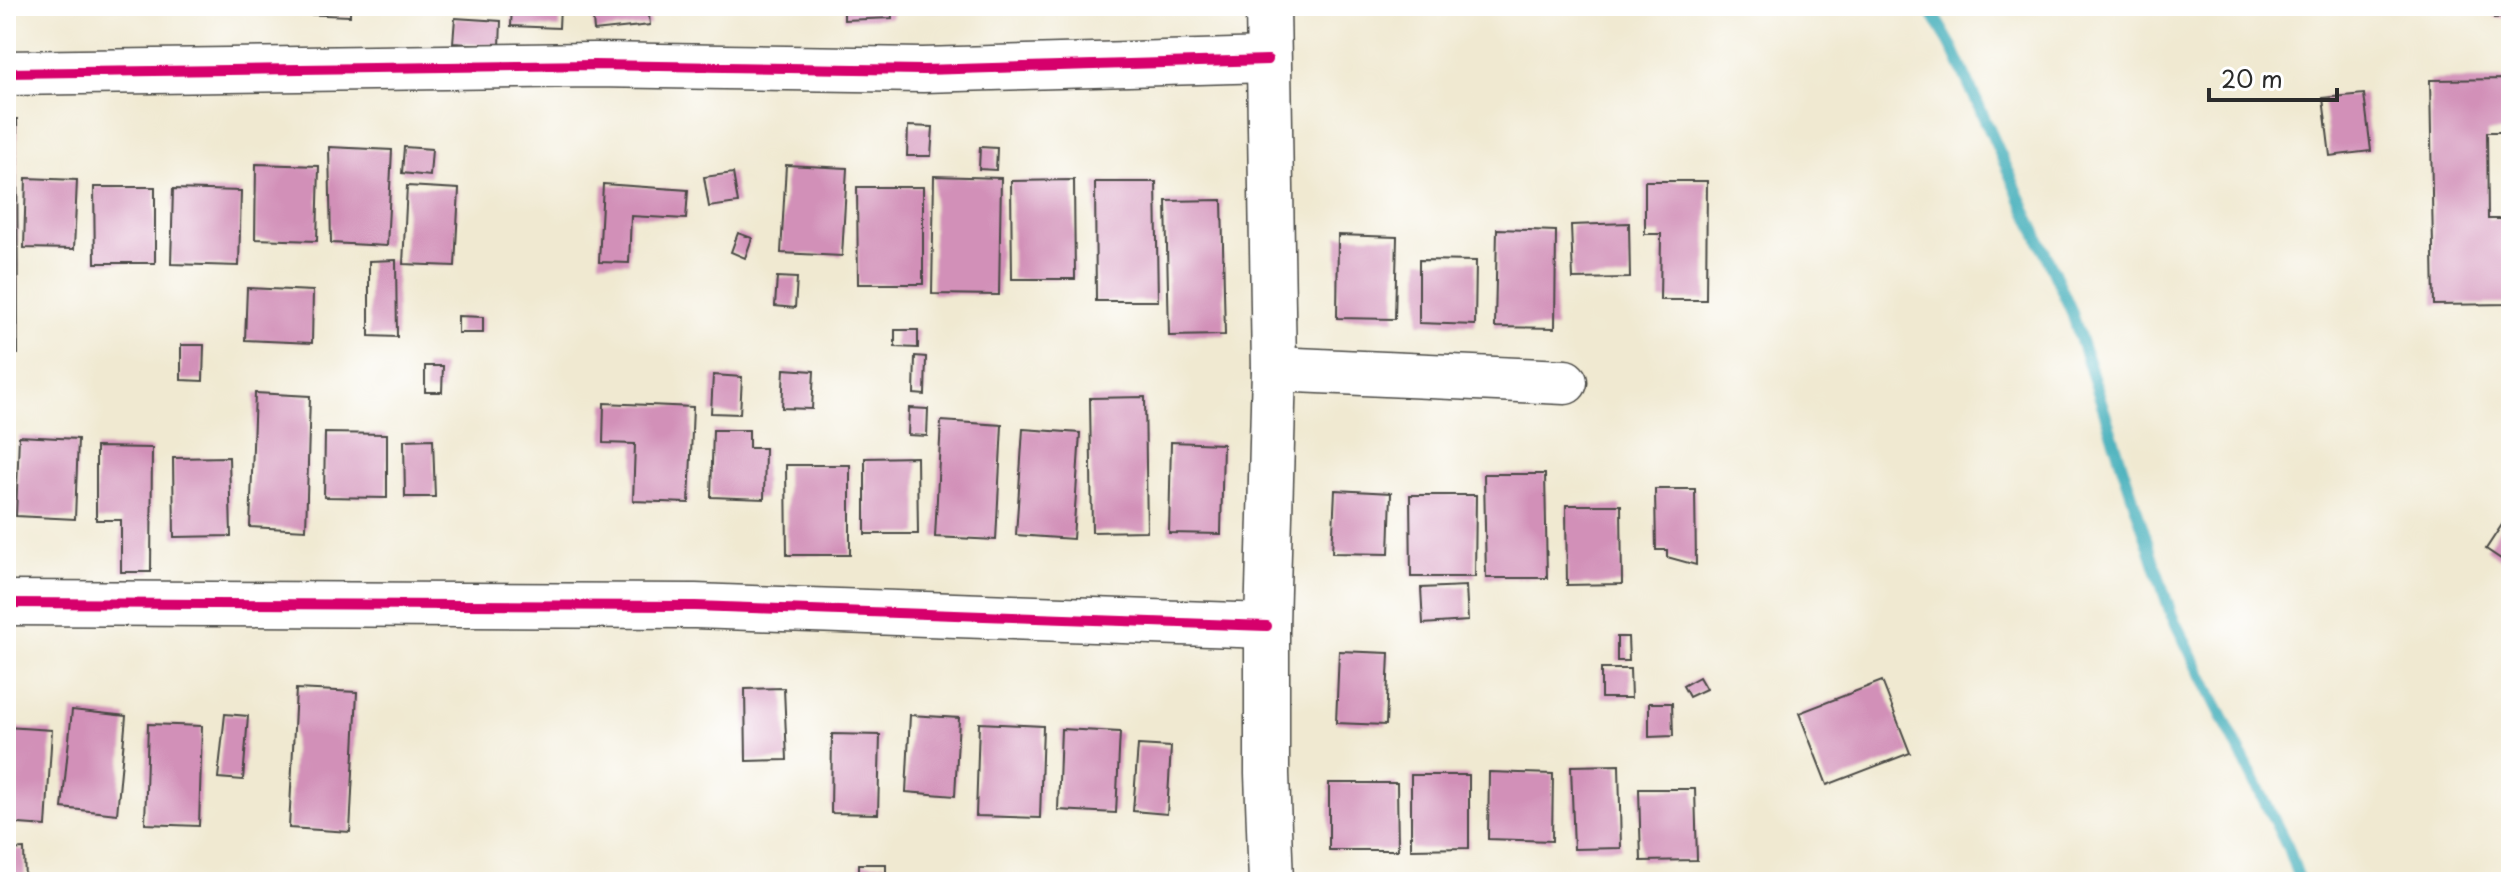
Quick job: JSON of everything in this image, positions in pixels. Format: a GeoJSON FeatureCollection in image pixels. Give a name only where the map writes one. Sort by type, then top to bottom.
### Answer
{"type":"FeatureCollection","features":[{"type":"Feature","properties":{"kind":"street"},"geometry":{"type":"LineString","coordinates":[[1268,6],[1274,369],[1267,626],[1271,882]]}},
{"type":"Feature","properties":{"kind":"street"},"geometry":{"type":"LineString","coordinates":[[6,73],[594,65],[923,70],[1268,60]]}},
{"type":"Feature","properties":{"kind":"street"},"geometry":{"type":"LineString","coordinates":[[1274,369],[1565,382]]}},
{"type":"Feature","properties":{"kind":"street"},"geometry":{"type":"LineString","coordinates":[[6,603],[695,606],[1267,626]]}},
{"type":"Feature","properties":{"kind":"building"},"geometry":{"type":"Polygon","coordinates":[[[300,6],[350,6],[350,16],[299,14],[300,6]]]}},
{"type":"Feature","properties":{"kind":"building"},"geometry":{"type":"Polygon","coordinates":[[[512,6],[560,6],[559,28],[511,26],[512,6]]]}},
{"type":"Feature","properties":{"kind":"building"},"geometry":{"type":"Polygon","coordinates":[[[592,6],[648,6],[650,25],[594,31],[592,6]]]}},
{"type":"Feature","properties":{"kind":"building"},"geometry":{"type":"Polygon","coordinates":[[[844,6],[891,6],[892,18],[844,20],[844,6]]]}},
{"type":"Feature","properties":{"kind":"building"},"geometry":{"type":"Polygon","coordinates":[[[928,6],[977,6],[977,11],[928,11],[928,6]]]}},
{"type":"Feature","properties":{"kind":"building"},"geometry":{"type":"Polygon","coordinates":[[[2494,6],[2511,6],[2511,17],[2494,18],[2494,6]]]}},
{"type":"Feature","properties":{"kind":"building"},"geometry":{"type":"Polygon","coordinates":[[[455,18],[501,21],[500,46],[453,43],[455,18]]]}},
{"type":"Feature","properties":{"kind":"building"},"geometry":{"type":"Polygon","coordinates":[[[2511,79],[2511,132],[2487,132],[2488,219],[2511,219],[2511,304],[2434,305],[2430,80],[2511,79]]]}},
{"type":"Feature","properties":{"kind":"building"},"geometry":{"type":"Polygon","coordinates":[[[2364,94],[2371,151],[2330,156],[2323,98],[2364,94]]]}},
{"type":"Feature","properties":{"kind":"building"},"geometry":{"type":"Polygon","coordinates":[[[6,119],[17,119],[18,354],[6,354],[6,119]]]}},
{"type":"Feature","properties":{"kind":"building"},"geometry":{"type":"Polygon","coordinates":[[[908,126],[933,127],[931,156],[907,156],[908,126]]]}},
{"type":"Feature","properties":{"kind":"building"},"geometry":{"type":"Polygon","coordinates":[[[329,147],[392,150],[387,246],[331,243],[329,147]]]}},
{"type":"Feature","properties":{"kind":"building"},"geometry":{"type":"Polygon","coordinates":[[[404,147],[432,149],[430,176],[402,173],[404,147]]]}},
{"type":"Feature","properties":{"kind":"building"},"geometry":{"type":"Polygon","coordinates":[[[980,147],[997,148],[996,170],[979,169],[980,147]]]}},
{"type":"Feature","properties":{"kind":"building"},"geometry":{"type":"Polygon","coordinates":[[[256,164],[319,166],[317,241],[255,239],[256,164]]]}},
{"type":"Feature","properties":{"kind":"building"},"geometry":{"type":"Polygon","coordinates":[[[786,165],[847,168],[842,256],[781,253],[786,165]]]}},
{"type":"Feature","properties":{"kind":"building"},"geometry":{"type":"Polygon","coordinates":[[[733,173],[738,203],[709,207],[704,177],[733,173]]]}},
{"type":"Feature","properties":{"kind":"building"},"geometry":{"type":"Polygon","coordinates":[[[934,176],[1001,178],[999,295],[932,294],[934,176]]]}},
{"type":"Feature","properties":{"kind":"building"},"geometry":{"type":"Polygon","coordinates":[[[26,178],[77,180],[74,249],[24,248],[26,178]]]}},
{"type":"Feature","properties":{"kind":"building"},"geometry":{"type":"Polygon","coordinates":[[[1074,180],[1075,279],[1012,279],[1011,181],[1074,180]]]}},
{"type":"Feature","properties":{"kind":"building"},"geometry":{"type":"Polygon","coordinates":[[[1645,181],[1707,181],[1706,300],[1660,300],[1661,234],[1645,234],[1645,181]]]}},
{"type":"Feature","properties":{"kind":"building"},"geometry":{"type":"Polygon","coordinates":[[[1095,182],[1156,182],[1158,301],[1096,301],[1095,182]]]}},
{"type":"Feature","properties":{"kind":"building"},"geometry":{"type":"Polygon","coordinates":[[[603,184],[688,190],[686,219],[631,216],[629,263],[599,262],[603,184]]]}},
{"type":"Feature","properties":{"kind":"building"},"geometry":{"type":"Polygon","coordinates":[[[407,186],[459,189],[455,266],[403,264],[407,186]]]}},
{"type":"Feature","properties":{"kind":"building"},"geometry":{"type":"Polygon","coordinates":[[[94,187],[155,187],[155,263],[95,263],[94,187]]]}},
{"type":"Feature","properties":{"kind":"building"},"geometry":{"type":"Polygon","coordinates":[[[857,187],[923,187],[923,284],[858,284],[857,187]]]}},
{"type":"Feature","properties":{"kind":"building"},"geometry":{"type":"Polygon","coordinates":[[[173,189],[241,191],[239,266],[171,264],[173,189]]]}},
{"type":"Feature","properties":{"kind":"building"},"geometry":{"type":"Polygon","coordinates":[[[1222,200],[1225,335],[1169,336],[1166,201],[1222,200]]]}},
{"type":"Feature","properties":{"kind":"building"},"geometry":{"type":"Polygon","coordinates":[[[1629,223],[1630,278],[1573,279],[1571,225],[1629,223]]]}},
{"type":"Feature","properties":{"kind":"building"},"geometry":{"type":"Polygon","coordinates":[[[1497,229],[1556,231],[1555,328],[1495,327],[1497,229]]]}},
{"type":"Feature","properties":{"kind":"building"},"geometry":{"type":"Polygon","coordinates":[[[738,233],[752,238],[745,258],[731,252],[738,233]]]}},
{"type":"Feature","properties":{"kind":"building"},"geometry":{"type":"Polygon","coordinates":[[[1338,235],[1397,237],[1395,319],[1337,318],[1338,235]]]}},
{"type":"Feature","properties":{"kind":"building"},"geometry":{"type":"Polygon","coordinates":[[[396,260],[397,337],[369,336],[369,261],[396,260]]]}},
{"type":"Feature","properties":{"kind":"building"},"geometry":{"type":"Polygon","coordinates":[[[1419,260],[1476,261],[1475,325],[1419,323],[1419,260]]]}},
{"type":"Feature","properties":{"kind":"building"},"geometry":{"type":"Polygon","coordinates":[[[777,277],[797,278],[795,308],[775,306],[777,277]]]}},
{"type":"Feature","properties":{"kind":"building"},"geometry":{"type":"Polygon","coordinates":[[[247,288],[313,291],[312,343],[245,340],[247,288]]]}},
{"type":"Feature","properties":{"kind":"building"},"geometry":{"type":"Polygon","coordinates":[[[458,316],[483,317],[483,333],[458,333],[458,316]]]}},
{"type":"Feature","properties":{"kind":"building"},"geometry":{"type":"Polygon","coordinates":[[[895,330],[918,330],[918,348],[895,347],[895,330]]]}},
{"type":"Feature","properties":{"kind":"building"},"geometry":{"type":"Polygon","coordinates":[[[181,345],[204,345],[203,381],[181,380],[181,345]]]}},
{"type":"Feature","properties":{"kind":"building"},"geometry":{"type":"Polygon","coordinates":[[[915,356],[926,357],[925,395],[914,394],[915,356]]]}},
{"type":"Feature","properties":{"kind":"building"},"geometry":{"type":"Polygon","coordinates":[[[425,366],[443,366],[442,392],[425,392],[425,366]]]}},
{"type":"Feature","properties":{"kind":"building"},"geometry":{"type":"Polygon","coordinates":[[[784,369],[814,371],[812,409],[782,408],[784,369]]]}},
{"type":"Feature","properties":{"kind":"building"},"geometry":{"type":"Polygon","coordinates":[[[713,375],[742,377],[740,414],[711,413],[713,375]]]}},
{"type":"Feature","properties":{"kind":"building"},"geometry":{"type":"Polygon","coordinates":[[[255,393],[310,396],[306,530],[250,527],[255,393]]]}},
{"type":"Feature","properties":{"kind":"building"},"geometry":{"type":"Polygon","coordinates":[[[1145,397],[1147,531],[1092,532],[1090,398],[1145,397]]]}},
{"type":"Feature","properties":{"kind":"building"},"geometry":{"type":"Polygon","coordinates":[[[604,403],[693,407],[689,503],[633,501],[635,444],[603,443],[604,403]]]}},
{"type":"Feature","properties":{"kind":"building"},"geometry":{"type":"Polygon","coordinates":[[[909,408],[928,409],[927,436],[908,435],[909,408]]]}},
{"type":"Feature","properties":{"kind":"building"},"geometry":{"type":"Polygon","coordinates":[[[941,421],[1002,425],[996,540],[935,537],[941,421]]]}},
{"type":"Feature","properties":{"kind":"building"},"geometry":{"type":"Polygon","coordinates":[[[1023,429],[1080,433],[1073,539],[1016,535],[1023,429]]]}},
{"type":"Feature","properties":{"kind":"building"},"geometry":{"type":"Polygon","coordinates":[[[713,430],[749,430],[749,448],[765,448],[764,499],[711,497],[713,430]]]}},
{"type":"Feature","properties":{"kind":"building"},"geometry":{"type":"Polygon","coordinates":[[[325,433],[387,434],[387,498],[324,497],[325,433]]]}},
{"type":"Feature","properties":{"kind":"building"},"geometry":{"type":"Polygon","coordinates":[[[19,436],[78,439],[75,519],[16,516],[19,436]]]}},
{"type":"Feature","properties":{"kind":"building"},"geometry":{"type":"Polygon","coordinates":[[[433,439],[435,497],[405,497],[404,440],[433,439]]]}},
{"type":"Feature","properties":{"kind":"building"},"geometry":{"type":"Polygon","coordinates":[[[1171,442],[1223,444],[1221,534],[1169,533],[1171,442]]]}},
{"type":"Feature","properties":{"kind":"building"},"geometry":{"type":"Polygon","coordinates":[[[96,447],[152,448],[151,572],[121,572],[121,520],[96,520],[96,447]]]}},
{"type":"Feature","properties":{"kind":"building"},"geometry":{"type":"Polygon","coordinates":[[[229,457],[231,536],[174,537],[173,458],[229,457]]]}},
{"type":"Feature","properties":{"kind":"building"},"geometry":{"type":"Polygon","coordinates":[[[917,457],[918,534],[865,534],[865,458],[917,457]]]}},
{"type":"Feature","properties":{"kind":"building"},"geometry":{"type":"Polygon","coordinates":[[[786,465],[850,465],[850,555],[787,555],[786,465]]]}},
{"type":"Feature","properties":{"kind":"building"},"geometry":{"type":"Polygon","coordinates":[[[1484,474],[1545,474],[1547,578],[1486,578],[1484,474]]]}},
{"type":"Feature","properties":{"kind":"building"},"geometry":{"type":"Polygon","coordinates":[[[1655,489],[1695,489],[1696,565],[1667,557],[1667,550],[1656,550],[1655,489]]]}},
{"type":"Feature","properties":{"kind":"building"},"geometry":{"type":"Polygon","coordinates":[[[1335,490],[1391,493],[1389,554],[1332,553],[1335,490]]]}},
{"type":"Feature","properties":{"kind":"building"},"geometry":{"type":"Polygon","coordinates":[[[1410,495],[1476,495],[1475,577],[1411,577],[1410,495]]]}},
{"type":"Feature","properties":{"kind":"building"},"geometry":{"type":"Polygon","coordinates":[[[1566,505],[1621,505],[1622,584],[1567,585],[1566,505]]]}},
{"type":"Feature","properties":{"kind":"building"},"geometry":{"type":"Polygon","coordinates":[[[2511,511],[2511,543],[2501,559],[2486,549],[2511,511]]]}},
{"type":"Feature","properties":{"kind":"building"},"geometry":{"type":"Polygon","coordinates":[[[1466,586],[1468,621],[1423,624],[1421,588],[1466,586]]]}},
{"type":"Feature","properties":{"kind":"building"},"geometry":{"type":"Polygon","coordinates":[[[1617,637],[1628,637],[1629,661],[1617,661],[1617,637]]]}},
{"type":"Feature","properties":{"kind":"building"},"geometry":{"type":"Polygon","coordinates":[[[1339,651],[1389,653],[1386,725],[1336,723],[1339,651]]]}},
{"type":"Feature","properties":{"kind":"building"},"geometry":{"type":"Polygon","coordinates":[[[1601,669],[1630,669],[1631,698],[1601,698],[1601,669]]]}},
{"type":"Feature","properties":{"kind":"building"},"geometry":{"type":"Polygon","coordinates":[[[1699,677],[1706,689],[1689,697],[1683,686],[1699,677]]]}},
{"type":"Feature","properties":{"kind":"building"},"geometry":{"type":"Polygon","coordinates":[[[1882,681],[1910,753],[1827,785],[1799,713],[1882,681]]]}},
{"type":"Feature","properties":{"kind":"building"},"geometry":{"type":"Polygon","coordinates":[[[784,688],[787,760],[746,761],[745,689],[784,688]]]}},
{"type":"Feature","properties":{"kind":"building"},"geometry":{"type":"Polygon","coordinates":[[[296,689],[357,692],[350,832],[289,828],[296,689]]]}},
{"type":"Feature","properties":{"kind":"building"},"geometry":{"type":"Polygon","coordinates":[[[1649,703],[1672,703],[1673,736],[1649,737],[1649,703]]]}},
{"type":"Feature","properties":{"kind":"building"},"geometry":{"type":"Polygon","coordinates":[[[72,710],[126,716],[117,814],[62,808],[72,710]]]}},
{"type":"Feature","properties":{"kind":"building"},"geometry":{"type":"Polygon","coordinates":[[[225,714],[248,716],[243,780],[218,778],[225,714]]]}},
{"type":"Feature","properties":{"kind":"building"},"geometry":{"type":"Polygon","coordinates":[[[910,715],[959,718],[955,796],[906,792],[910,715]]]}},
{"type":"Feature","properties":{"kind":"building"},"geometry":{"type":"Polygon","coordinates":[[[979,723],[1043,726],[1040,818],[976,816],[979,723]]]}},
{"type":"Feature","properties":{"kind":"building"},"geometry":{"type":"Polygon","coordinates":[[[148,724],[202,726],[199,826],[145,824],[148,724]]]}},
{"type":"Feature","properties":{"kind":"building"},"geometry":{"type":"Polygon","coordinates":[[[6,727],[52,730],[46,826],[6,823],[6,727]]]}},
{"type":"Feature","properties":{"kind":"building"},"geometry":{"type":"Polygon","coordinates":[[[1061,729],[1120,732],[1116,813],[1058,810],[1061,729]]]}},
{"type":"Feature","properties":{"kind":"building"},"geometry":{"type":"Polygon","coordinates":[[[832,734],[880,735],[878,814],[831,813],[832,734]]]}},
{"type":"Feature","properties":{"kind":"building"},"geometry":{"type":"Polygon","coordinates":[[[1138,745],[1171,747],[1167,814],[1133,811],[1138,745]]]}},
{"type":"Feature","properties":{"kind":"building"},"geometry":{"type":"Polygon","coordinates":[[[1619,765],[1621,848],[1574,849],[1571,766],[1619,765]]]}},
{"type":"Feature","properties":{"kind":"building"},"geometry":{"type":"Polygon","coordinates":[[[1489,772],[1553,774],[1552,841],[1488,839],[1489,772]]]}},
{"type":"Feature","properties":{"kind":"building"},"geometry":{"type":"Polygon","coordinates":[[[1411,775],[1469,775],[1469,848],[1411,849],[1411,775]]]}},
{"type":"Feature","properties":{"kind":"building"},"geometry":{"type":"Polygon","coordinates":[[[1329,783],[1397,783],[1398,850],[1329,850],[1329,783]]]}},
{"type":"Feature","properties":{"kind":"building"},"geometry":{"type":"Polygon","coordinates":[[[1639,789],[1695,789],[1697,860],[1641,861],[1639,789]]]}},
{"type":"Feature","properties":{"kind":"building"},"geometry":{"type":"Polygon","coordinates":[[[24,849],[25,882],[6,882],[6,850],[24,849]]]}},
{"type":"Feature","properties":{"kind":"building"},"geometry":{"type":"Polygon","coordinates":[[[859,864],[886,864],[886,882],[859,882],[859,864]]]}},
{"type":"Feature","properties":{"kind":"waterway"},"geometry":{"type":"LineString","coordinates":[[1928,6],[1952,47],[2071,310],[2171,614],[2288,848],[2300,882]]}},
{"type":"Feature","properties":{"kind":"cycle path"},"geometry":{"type":"LineString","coordinates":[[6,73],[594,65],[923,70],[1268,60]]}},
{"type":"Feature","properties":{"kind":"cycle path"},"geometry":{"type":"LineString","coordinates":[[6,603],[695,606],[1267,626]]}}]}
